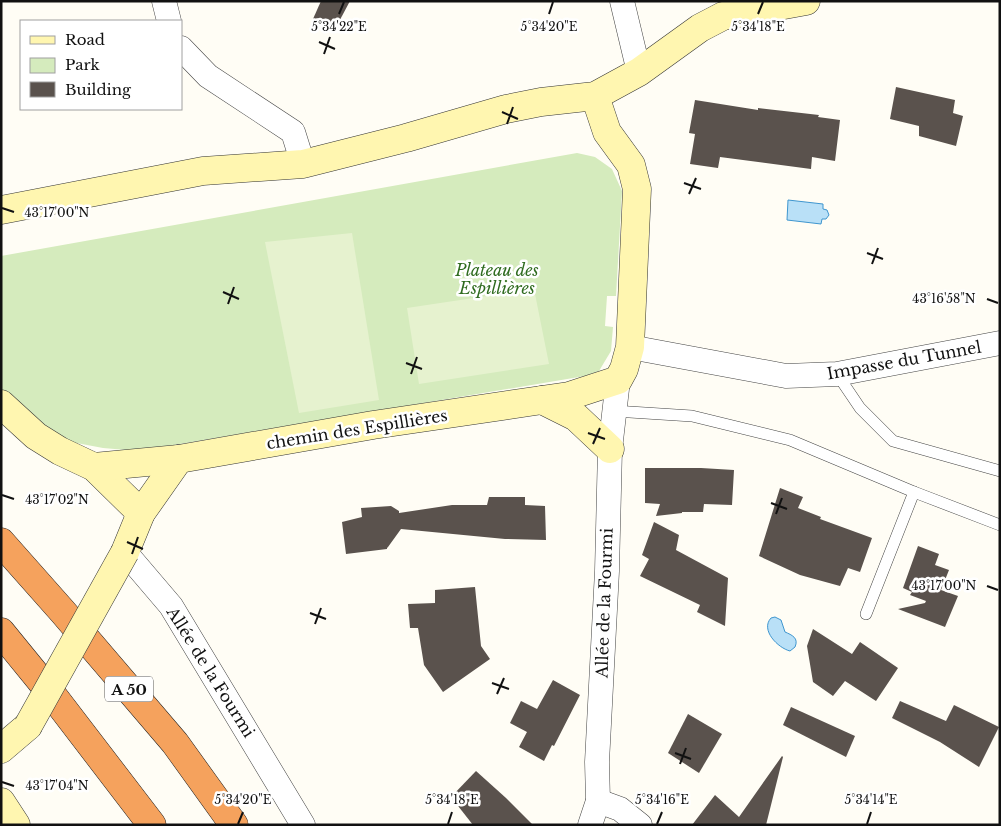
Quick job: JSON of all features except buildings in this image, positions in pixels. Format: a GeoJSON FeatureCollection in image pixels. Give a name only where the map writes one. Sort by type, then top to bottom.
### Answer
{"type":"FeatureCollection","features":[{"type":"Feature","properties":{"kind":"highway","name":"A 50"},"geometry":{"type":"LineString","coordinates":[[1,542],[175,743],[234,825]]}},
{"type":"Feature","properties":{"kind":"highway"},"geometry":{"type":"LineString","coordinates":[[1,632],[54,697],[152,825]]}},
{"type":"Feature","properties":{"kind":"street"},"geometry":{"type":"LineString","coordinates":[[164,1],[170,20]]}},
{"type":"Feature","properties":{"kind":"street"},"geometry":{"type":"LineString","coordinates":[[622,1],[639,72]]}},
{"type":"Feature","properties":{"kind":"street"},"geometry":{"type":"LineString","coordinates":[[1,210],[203,171],[303,164],[406,138],[506,109],[540,102],[595,96],[639,72],[700,28],[723,16],[806,1]]}},
{"type":"Feature","properties":{"kind":"street"},"geometry":{"type":"LineString","coordinates":[[182,49],[208,76],[293,132],[303,164]]}},
{"type":"Feature","properties":{"kind":"street"},"geometry":{"type":"LineString","coordinates":[[595,96],[607,132],[632,166],[637,189],[630,347],[624,369],[618,380]]}},
{"type":"Feature","properties":{"kind":"street","name":"Impasse du Tunnel"},"geometry":{"type":"LineString","coordinates":[[630,347],[786,376],[837,374],[1000,343]]}},
{"type":"Feature","properties":{"kind":"street","name":"chemin des Espillières"},"geometry":{"type":"LineString","coordinates":[[94,466],[179,459],[373,425],[569,396],[618,380]]}},
{"type":"Feature","properties":{"kind":"street","name":"Allée de la Fourmi"},"geometry":{"type":"LineString","coordinates":[[590,825],[598,801],[597,762],[607,571],[610,449],[618,380]]}},
{"type":"Feature","properties":{"kind":"street"},"geometry":{"type":"LineString","coordinates":[[542,400],[576,417],[610,449]]}},
{"type":"Feature","properties":{"kind":"street"},"geometry":{"type":"LineString","coordinates":[[1,404],[36,436],[60,451],[94,466],[141,513]]}},
{"type":"Feature","properties":{"kind":"street"},"geometry":{"type":"LineString","coordinates":[[1,748],[4,748],[28,726],[125,552],[141,513],[179,459]]}},
{"type":"Feature","properties":{"kind":"street","name":"Allée de la Fourmi"},"geometry":{"type":"LineString","coordinates":[[125,552],[171,606],[303,825]]}},
{"type":"Feature","properties":{"kind":"street"},"geometry":{"type":"LineString","coordinates":[[598,801],[620,809],[640,825]]}},
{"type":"Feature","properties":{"kind":"street"},"geometry":{"type":"LineString","coordinates":[[1,802],[16,825]]}},
{"type":"Feature","properties":{"kind":"lane"},"geometry":{"type":"LineString","coordinates":[[837,374],[860,408],[893,441],[1000,472]]}},
{"type":"Feature","properties":{"kind":"lane"},"geometry":{"type":"LineString","coordinates":[[614,412],[692,416],[790,440],[914,492],[1000,525]]}},
{"type":"Feature","properties":{"kind":"lane"},"geometry":{"type":"LineString","coordinates":[[866,614],[914,492]]}},
{"type":"Feature","properties":{"kind":"green space","name":"Plateau des Espillières"},"geometry":{"type":"Polygon","coordinates":[[[577,153],[595,157],[612,169],[622,191],[616,296],[607,296],[605,326],[613,327],[611,351],[599,371],[585,376],[138,451],[103,448],[66,441],[1,393],[1,256],[577,153]]]}},
{"type":"Feature","properties":{"kind":"green space"},"geometry":{"type":"Polygon","coordinates":[[[352,233],[379,400],[299,413],[265,242],[352,233]]]}},
{"type":"Feature","properties":{"kind":"green space"},"geometry":{"type":"Polygon","coordinates":[[[534,289],[549,364],[419,384],[407,308],[534,289]]]}},
{"type":"Feature","properties":{"kind":"water"},"geometry":{"type":"Polygon","coordinates":[[[788,200],[823,204],[823,209],[827,210],[829,215],[826,219],[822,219],[821,224],[787,220],[788,200]]]}},
{"type":"Feature","properties":{"kind":"water"},"geometry":{"type":"Polygon","coordinates":[[[775,617],[781,620],[785,632],[796,641],[795,647],[790,651],[780,646],[769,633],[768,623],[771,618],[775,617]]]}}]}
